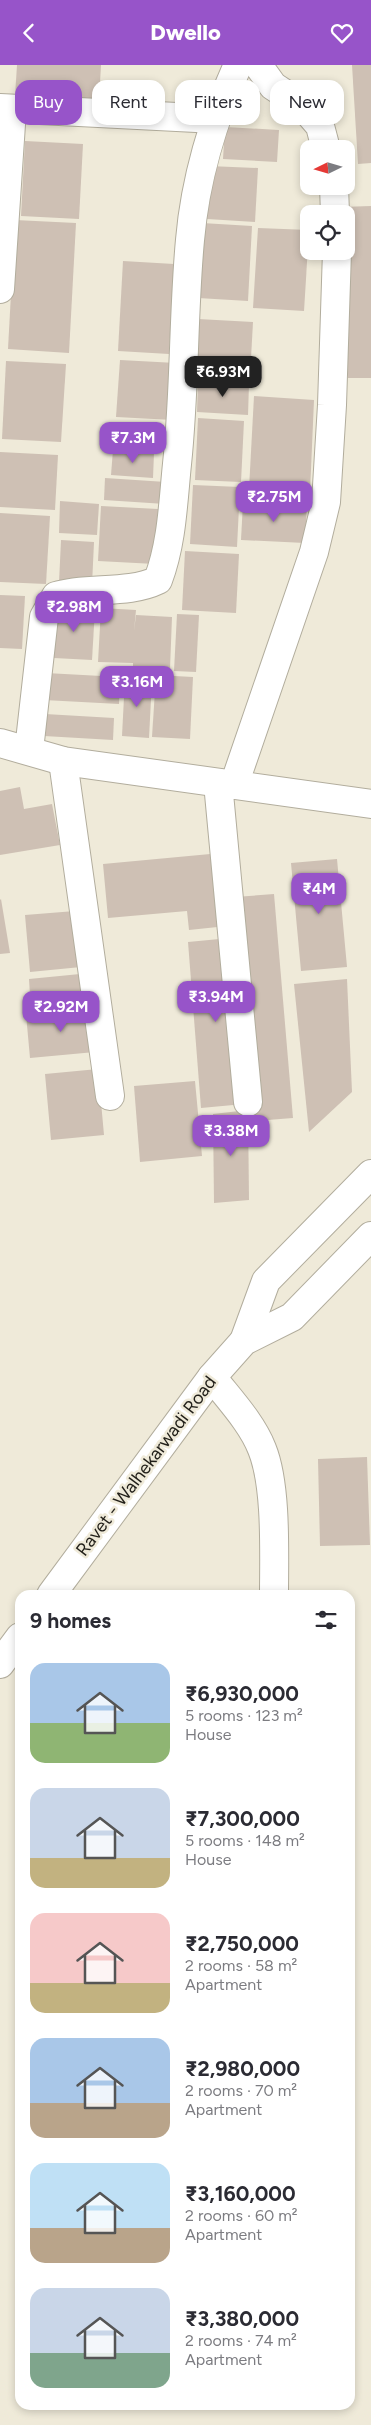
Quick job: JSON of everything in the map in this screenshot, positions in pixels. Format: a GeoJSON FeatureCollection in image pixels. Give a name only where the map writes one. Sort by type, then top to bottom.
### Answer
{"type":"FeatureCollection","features":[{"type":"Feature","properties":{"kind":"street"},"geometry":{"type":"LineString","coordinates":[[231,80],[238,65]]}},
{"type":"Feature","properties":{"kind":"street"},"geometry":{"type":"LineString","coordinates":[[258,65],[273,86],[302,105],[320,126],[324,140]]}},
{"type":"Feature","properties":{"kind":"street"},"geometry":{"type":"LineString","coordinates":[[0,289],[6,109],[175,117]]}},
{"type":"Feature","properties":{"kind":"street"},"geometry":{"type":"LineString","coordinates":[[29,750],[44,617],[56,596],[73,591],[144,586],[158,580],[166,558],[182,421],[190,239],[200,181],[214,125]]}},
{"type":"Feature","properties":{"kind":"street"},"geometry":{"type":"LineString","coordinates":[[248,1102],[226,784],[314,552],[326,502],[332,405],[336,260]]}},
{"type":"Feature","properties":{"kind":"street"},"geometry":{"type":"LineString","coordinates":[[0,743],[63,761],[371,804]]}},
{"type":"Feature","properties":{"kind":"street"},"geometry":{"type":"LineString","coordinates":[[63,761],[110,1096]]}},
{"type":"Feature","properties":{"kind":"street"},"geometry":{"type":"LineString","coordinates":[[244,1341],[266,1281],[371,1174]]}},
{"type":"Feature","properties":{"kind":"street"},"geometry":{"type":"LineString","coordinates":[[244,1341],[292,1317],[371,1237]]}},
{"type":"Feature","properties":{"kind":"street","name":"Ravet - Walhekarwadi Road"},"geometry":{"type":"LineString","coordinates":[[55,1590],[212,1377],[244,1341]]}},
{"type":"Feature","properties":{"kind":"street"},"geometry":{"type":"LineString","coordinates":[[212,1377],[248,1425],[262,1449],[268,1472],[274,1535],[274,1590]]}},
{"type":"Feature","properties":{"kind":"street"},"geometry":{"type":"LineString","coordinates":[[0,1664],[15,1644]]}},
{"type":"Feature","properties":{"kind":"building"},"geometry":{"type":"Polygon","coordinates":[[[17,65],[101,65],[100,80],[92,80],[92,101],[82,100],[82,80],[16,80],[17,65]]]}},
{"type":"Feature","properties":{"kind":"building"},"geometry":{"type":"Polygon","coordinates":[[[352,65],[371,65],[371,163],[358,164],[352,65]]]}},
{"type":"Feature","properties":{"kind":"building"},"geometry":{"type":"Polygon","coordinates":[[[225,127],[279,130],[277,162],[223,159],[225,127]]]}},
{"type":"Feature","properties":{"kind":"building"},"geometry":{"type":"Polygon","coordinates":[[[25,141],[83,144],[79,219],[21,216],[25,141]]]}},
{"type":"Feature","properties":{"kind":"building"},"geometry":{"type":"Polygon","coordinates":[[[209,166],[258,168],[255,222],[207,219],[209,166]]]}},
{"type":"Feature","properties":{"kind":"building"},"geometry":{"type":"Polygon","coordinates":[[[371,206],[371,378],[348,378],[343,260],[355,260],[355,207],[371,206]]]}},
{"type":"Feature","properties":{"kind":"building"},"geometry":{"type":"Polygon","coordinates":[[[15,220],[76,223],[69,353],[8,349],[15,220]]]}},
{"type":"Feature","properties":{"kind":"building"},"geometry":{"type":"Polygon","coordinates":[[[202,223],[252,226],[248,301],[198,298],[202,223]]]}},
{"type":"Feature","properties":{"kind":"building"},"geometry":{"type":"Polygon","coordinates":[[[258,228],[300,230],[300,260],[307,260],[304,311],[253,308],[258,228]]]}},
{"type":"Feature","properties":{"kind":"building"},"geometry":{"type":"Polygon","coordinates":[[[123,261],[174,264],[169,354],[118,351],[123,261]]]}},
{"type":"Feature","properties":{"kind":"building"},"geometry":{"type":"Polygon","coordinates":[[[198,319],[253,322],[250,376],[195,373],[198,319]]]}},
{"type":"Feature","properties":{"kind":"building"},"geometry":{"type":"Polygon","coordinates":[[[120,360],[176,363],[173,420],[116,417],[120,360]]]}},
{"type":"Feature","properties":{"kind":"building"},"geometry":{"type":"Polygon","coordinates":[[[6,361],[66,364],[61,442],[2,439],[6,361]]]}},
{"type":"Feature","properties":{"kind":"building"},"geometry":{"type":"Polygon","coordinates":[[[198,381],[249,384],[248,415],[197,412],[198,381]]]}},
{"type":"Feature","properties":{"kind":"building"},"geometry":{"type":"Polygon","coordinates":[[[254,396],[314,400],[310,492],[249,489],[254,396]]]}},
{"type":"Feature","properties":{"kind":"building"},"geometry":{"type":"Polygon","coordinates":[[[198,418],[244,421],[241,482],[195,480],[198,418]]]}},
{"type":"Feature","properties":{"kind":"building"},"geometry":{"type":"Polygon","coordinates":[[[112,425],[174,428],[173,449],[111,446],[112,425]]]}},
{"type":"Feature","properties":{"kind":"building"},"geometry":{"type":"Polygon","coordinates":[[[113,450],[154,453],[153,478],[111,475],[113,450]]]}},
{"type":"Feature","properties":{"kind":"building"},"geometry":{"type":"Polygon","coordinates":[[[0,452],[58,455],[55,510],[0,507],[0,452]]]}},
{"type":"Feature","properties":{"kind":"building"},"geometry":{"type":"Polygon","coordinates":[[[105,478],[166,482],[165,504],[104,500],[105,478]]]}},
{"type":"Feature","properties":{"kind":"building"},"geometry":{"type":"Polygon","coordinates":[[[193,485],[240,487],[237,547],[190,544],[193,485]]]}},
{"type":"Feature","properties":{"kind":"building"},"geometry":{"type":"Polygon","coordinates":[[[60,501],[99,504],[97,535],[59,533],[60,501]]]}},
{"type":"Feature","properties":{"kind":"building"},"geometry":{"type":"Polygon","coordinates":[[[243,503],[307,506],[305,543],[241,540],[243,503]]]}},
{"type":"Feature","properties":{"kind":"building"},"geometry":{"type":"Polygon","coordinates":[[[101,506],[158,509],[155,564],[98,561],[101,506]]]}},
{"type":"Feature","properties":{"kind":"building"},"geometry":{"type":"Polygon","coordinates":[[[0,513],[50,516],[46,584],[0,582],[0,513]]]}},
{"type":"Feature","properties":{"kind":"building"},"geometry":{"type":"Polygon","coordinates":[[[61,540],[94,542],[92,585],[59,583],[61,540]]]}},
{"type":"Feature","properties":{"kind":"building"},"geometry":{"type":"Polygon","coordinates":[[[185,551],[239,554],[236,613],[182,610],[185,551]]]}},
{"type":"Feature","properties":{"kind":"building"},"geometry":{"type":"Polygon","coordinates":[[[0,595],[25,596],[22,649],[0,648],[0,595]]]}},
{"type":"Feature","properties":{"kind":"building"},"geometry":{"type":"Polygon","coordinates":[[[56,607],[95,609],[92,660],[54,658],[56,607]]]}},
{"type":"Feature","properties":{"kind":"building"},"geometry":{"type":"Polygon","coordinates":[[[101,608],[136,610],[134,631],[136,615],[172,617],[170,669],[133,667],[133,663],[98,662],[101,608]]]}},
{"type":"Feature","properties":{"kind":"building"},"geometry":{"type":"Polygon","coordinates":[[[177,614],[199,615],[196,672],[174,671],[177,614]]]}},
{"type":"Feature","properties":{"kind":"building"},"geometry":{"type":"Polygon","coordinates":[[[46,673],[120,677],[119,704],[44,700],[46,673]]]}},
{"type":"Feature","properties":{"kind":"building"},"geometry":{"type":"Polygon","coordinates":[[[156,675],[193,677],[190,739],[152,737],[156,675]]]}},
{"type":"Feature","properties":{"kind":"building"},"geometry":{"type":"Polygon","coordinates":[[[125,678],[152,680],[149,738],[122,736],[125,678]]]}},
{"type":"Feature","properties":{"kind":"building"},"geometry":{"type":"Polygon","coordinates":[[[45,714],[114,718],[113,740],[44,736],[45,714]]]}},
{"type":"Feature","properties":{"kind":"building"},"geometry":{"type":"Polygon","coordinates":[[[20,787],[24,809],[52,804],[60,845],[0,855],[0,791],[20,787]]]}},
{"type":"Feature","properties":{"kind":"building"},"geometry":{"type":"Polygon","coordinates":[[[221,853],[227,926],[189,930],[187,911],[108,918],[103,864],[221,853]]]}},
{"type":"Feature","properties":{"kind":"building"},"geometry":{"type":"Polygon","coordinates":[[[337,859],[347,967],[301,971],[291,863],[337,859]]]}},
{"type":"Feature","properties":{"kind":"building"},"geometry":{"type":"Polygon","coordinates":[[[274,894],[293,1118],[255,1121],[235,897],[274,894]]]}},
{"type":"Feature","properties":{"kind":"building"},"geometry":{"type":"Polygon","coordinates":[[[0,900],[10,953],[0,954],[0,900]]]}},
{"type":"Feature","properties":{"kind":"building"},"geometry":{"type":"Polygon","coordinates":[[[75,911],[81,967],[30,972],[25,915],[75,911]]]}},
{"type":"Feature","properties":{"kind":"building"},"geometry":{"type":"Polygon","coordinates":[[[230,938],[244,1104],[201,1108],[188,942],[230,938]]]}},
{"type":"Feature","properties":{"kind":"building"},"geometry":{"type":"Polygon","coordinates":[[[80,974],[82,1005],[31,1010],[29,979],[80,974]]]}},
{"type":"Feature","properties":{"kind":"building"},"geometry":{"type":"Polygon","coordinates":[[[347,979],[352,1092],[309,1132],[294,984],[347,979]]]}},
{"type":"Feature","properties":{"kind":"building"},"geometry":{"type":"Polygon","coordinates":[[[91,1008],[95,1052],[30,1058],[26,1014],[91,1008]]]}},
{"type":"Feature","properties":{"kind":"building"},"geometry":{"type":"Polygon","coordinates":[[[98,1069],[104,1135],[51,1140],[45,1074],[98,1069]]]}},
{"type":"Feature","properties":{"kind":"building"},"geometry":{"type":"Polygon","coordinates":[[[195,1081],[202,1156],[140,1162],[134,1086],[195,1081]]]}},
{"type":"Feature","properties":{"kind":"building"},"geometry":{"type":"Polygon","coordinates":[[[248,1110],[249,1200],[214,1203],[213,1114],[248,1110]]]}},
{"type":"Feature","properties":{"kind":"building"},"geometry":{"type":"Polygon","coordinates":[[[367,1457],[370,1545],[320,1546],[318,1459],[367,1457]]]}}]}
